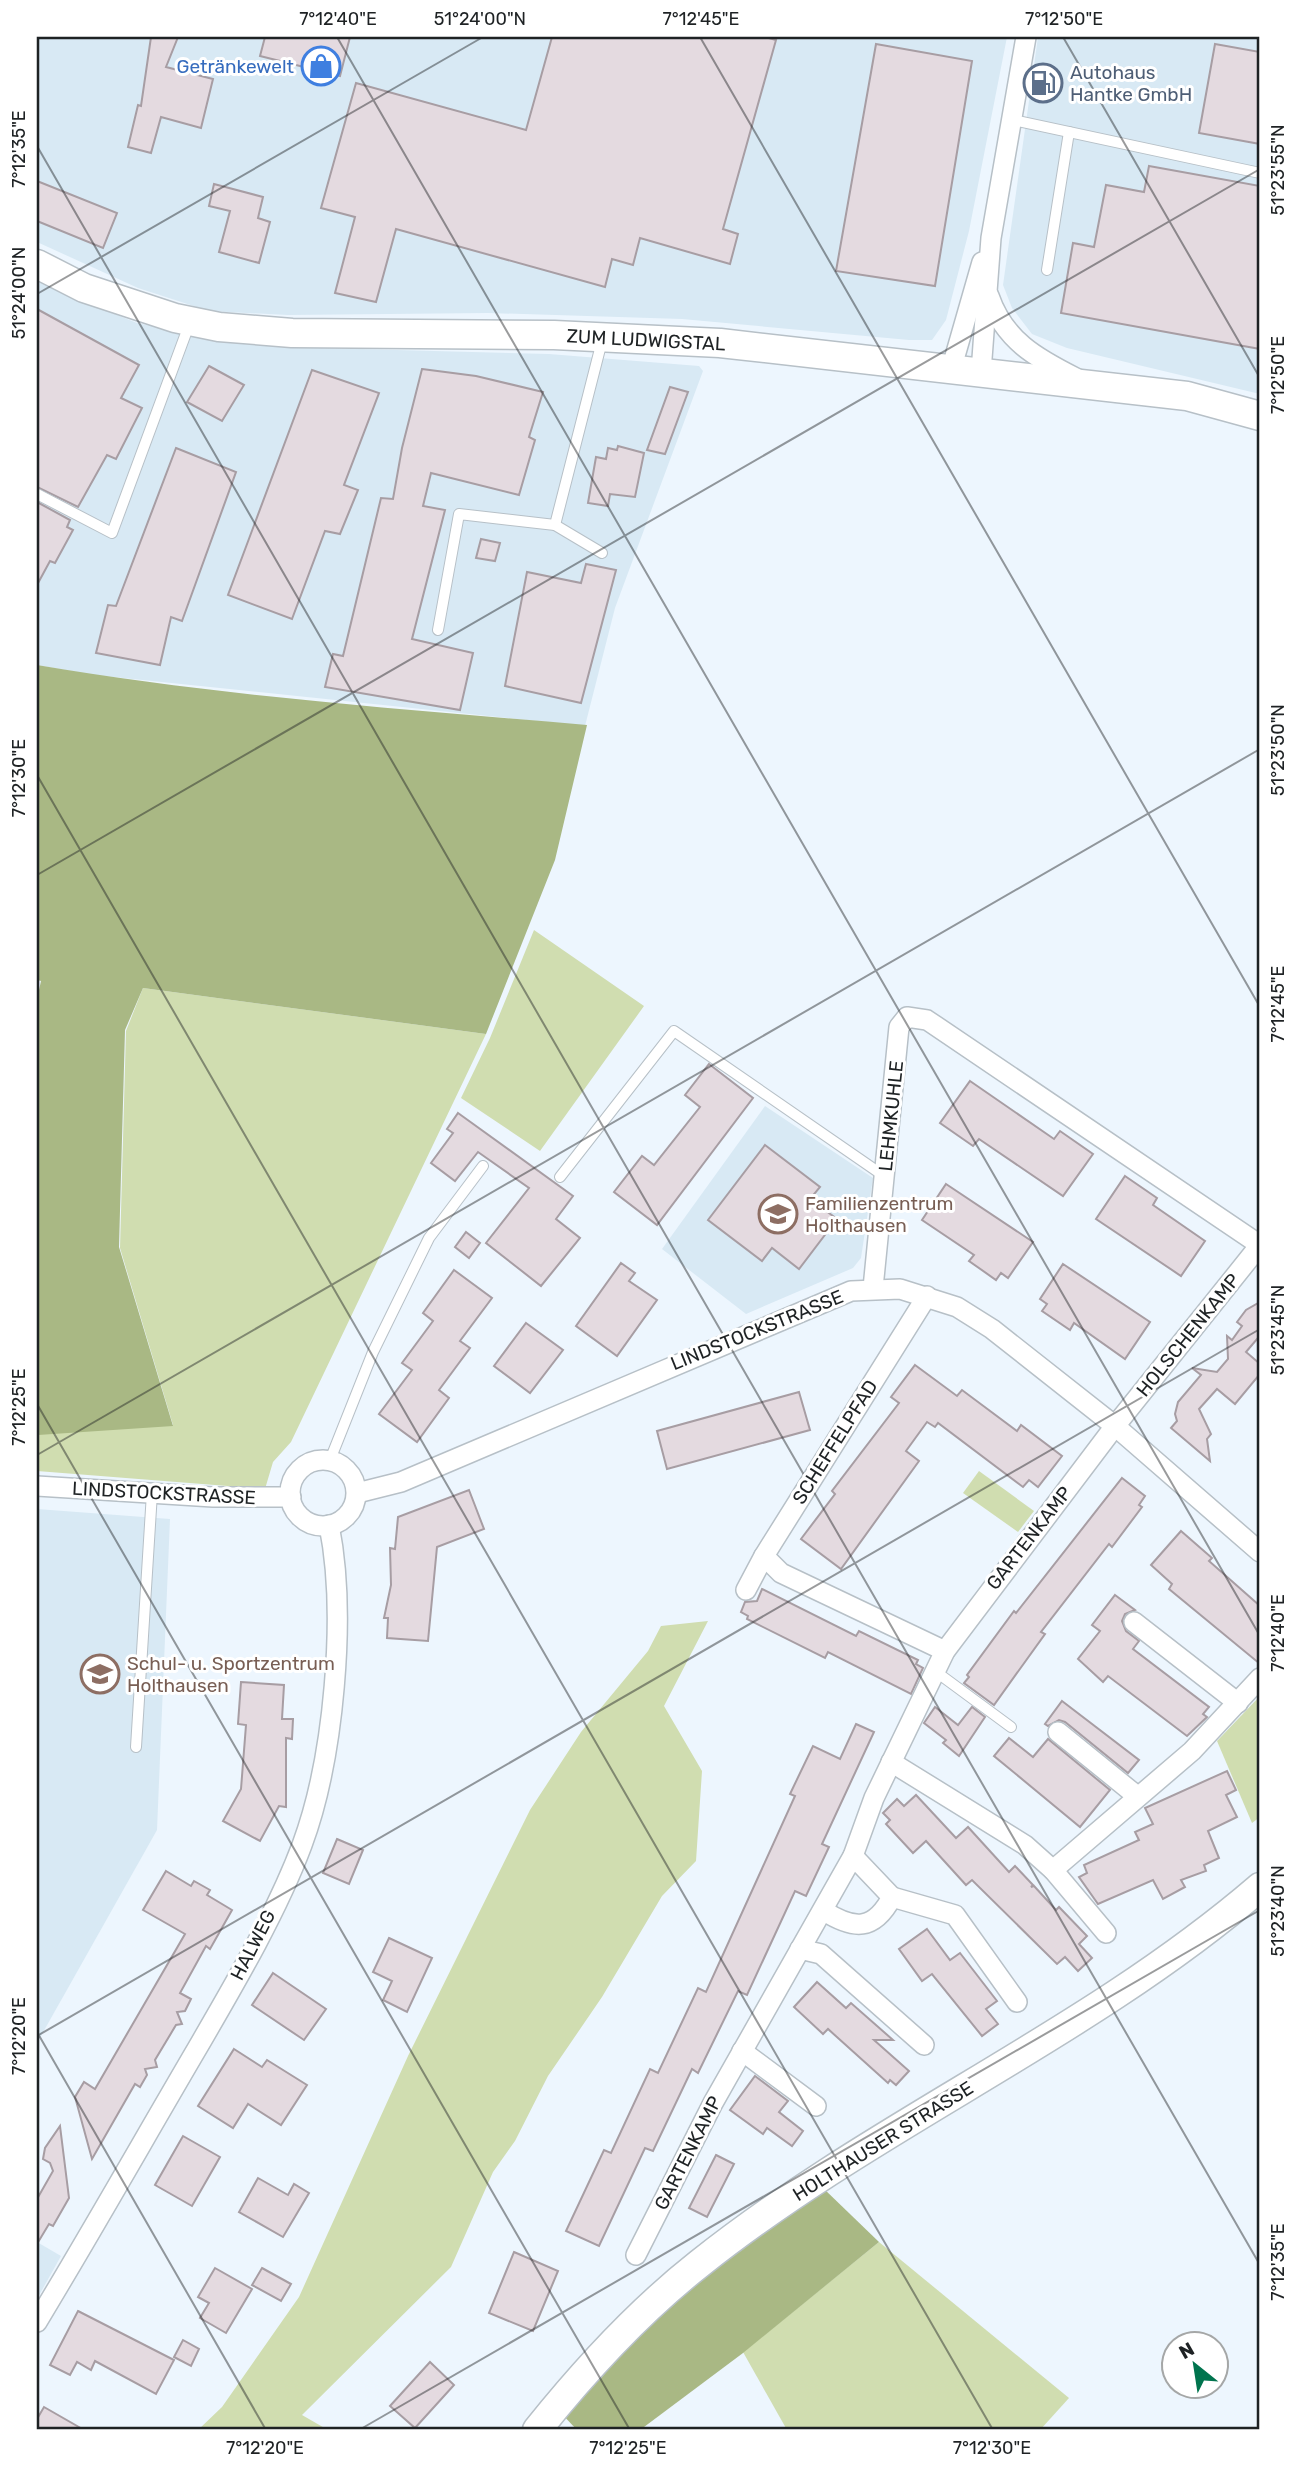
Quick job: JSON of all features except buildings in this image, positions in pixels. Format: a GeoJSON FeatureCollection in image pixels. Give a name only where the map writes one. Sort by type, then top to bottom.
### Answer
{"type":"FeatureCollection","features":[{"type":"Feature","properties":{"kind":"street"},"geometry":{"type":"LineString","coordinates":[[951,370],[970,297],[990,238],[1026,37]]}},
{"type":"Feature","properties":{"kind":"street"},"geometry":{"type":"LineString","coordinates":[[981,372],[990,238]]}},
{"type":"Feature","properties":{"kind":"street","name":"ZUM LUDWIGSTAL"},"geometry":{"type":"LineString","coordinates":[[37,264],[84,288],[190,321],[292,333],[603,337],[720,343],[1187,396],[1260,416]]}},
{"type":"Feature","properties":{"kind":"street"},"geometry":{"type":"LineString","coordinates":[[987,290],[998,317],[1016,342],[1033,356],[1086,383]]}},
{"type":"Feature","properties":{"kind":"street","name":"LEHMKUHLE"},"geometry":{"type":"LineString","coordinates":[[873,1288],[899,1027],[907,1017],[928,1020],[1260,1245]]}},
{"type":"Feature","properties":{"kind":"street","name":"HOLSCHENKAMP"},"geometry":{"type":"LineString","coordinates":[[1115,1426],[1260,1245]]}},
{"type":"Feature","properties":{"kind":"street","name":"LINDSTOCKSTRASSE"},"geometry":{"type":"LineString","coordinates":[[357,1493],[401,1482],[839,1296],[873,1288],[900,1289],[957,1307],[992,1329],[1115,1426],[1260,1552]]}},
{"type":"Feature","properties":{"kind":"street","name":"SCHEFFELPFAD"},"geometry":{"type":"LineString","coordinates":[[746,1590],[764,1556],[927,1296]]}},
{"type":"Feature","properties":{"kind":"street","name":"GARTENKAMP"},"geometry":{"type":"LineString","coordinates":[[636,2255],[742,2051],[853,1856],[891,1762],[946,1651],[971,1612],[1115,1426]]}},
{"type":"Feature","properties":{"kind":"street"},"geometry":{"type":"LineString","coordinates":[[319,1460],[330,1461],[342,1465],[352,1476],[357,1493],[352,1509],[341,1521],[316,1525],[300,1516],[291,1497],[291,1486],[301,1469],[319,1460]]}},
{"type":"Feature","properties":{"kind":"street","name":"LINDSTOCKSTRASSE"},"geometry":{"type":"LineString","coordinates":[[37,1486],[291,1497]]}},
{"type":"Feature","properties":{"kind":"street","name":"HALWEG"},"geometry":{"type":"LineString","coordinates":[[37,2322],[218,2015],[302,1846],[314,1808],[335,1673],[337,1595],[329,1525]]}},
{"type":"Feature","properties":{"kind":"street"},"geometry":{"type":"LineString","coordinates":[[764,1556],[781,1573],[946,1651]]}},
{"type":"Feature","properties":{"kind":"street"},"geometry":{"type":"LineString","coordinates":[[1134,1622],[1238,1703]]}},
{"type":"Feature","properties":{"kind":"street"},"geometry":{"type":"LineString","coordinates":[[1053,1870],[1192,1751],[1260,1678]]}},
{"type":"Feature","properties":{"kind":"street"},"geometry":{"type":"LineString","coordinates":[[1058,1732],[1137,1796]]}},
{"type":"Feature","properties":{"kind":"street"},"geometry":{"type":"LineString","coordinates":[[891,1762],[1025,1845],[1053,1870],[1106,1933]]}},
{"type":"Feature","properties":{"kind":"street"},"geometry":{"type":"LineString","coordinates":[[853,1856],[892,1897],[955,1915],[1017,2002]]}},
{"type":"Feature","properties":{"kind":"street","name":"HOLTHAUSER STRASSE"},"geometry":{"type":"LineString","coordinates":[[537,2430],[582,2377],[652,2304],[733,2237],[845,2161],[1099,2007],[1212,1927],[1260,1887]]}},
{"type":"Feature","properties":{"kind":"street"},"geometry":{"type":"LineString","coordinates":[[824,1911],[845,1924],[860,1925],[883,1913],[892,1897]]}},
{"type":"Feature","properties":{"kind":"street"},"geometry":{"type":"LineString","coordinates":[[800,1949],[821,1954],[924,2045]]}},
{"type":"Feature","properties":{"kind":"street"},"geometry":{"type":"LineString","coordinates":[[742,2051],[816,2106]]}},
{"type":"Feature","properties":{"kind":"lane"},"geometry":{"type":"LineString","coordinates":[[1013,120],[1260,173]]}},
{"type":"Feature","properties":{"kind":"lane"},"geometry":{"type":"LineString","coordinates":[[1047,271],[1069,132]]}},
{"type":"Feature","properties":{"kind":"lane"},"geometry":{"type":"LineString","coordinates":[[37,494],[111,533],[190,321]]}},
{"type":"Feature","properties":{"kind":"lane"},"geometry":{"type":"LineString","coordinates":[[555,525],[603,337]]}},
{"type":"Feature","properties":{"kind":"lane"},"geometry":{"type":"LineString","coordinates":[[438,630],[459,514],[555,525],[602,553]]}},
{"type":"Feature","properties":{"kind":"lane"},"geometry":{"type":"LineString","coordinates":[[560,1177],[674,1031],[884,1177]]}},
{"type":"Feature","properties":{"kind":"lane"},"geometry":{"type":"LineString","coordinates":[[330,1461],[373,1352],[429,1238],[483,1166]]}},
{"type":"Feature","properties":{"kind":"lane"},"geometry":{"type":"LineString","coordinates":[[136,1747],[152,1493]]}},
{"type":"Feature","properties":{"kind":"lane"},"geometry":{"type":"LineString","coordinates":[[935,1671],[1011,1727]]}},
{"type":"Feature","properties":{"kind":"shaded area"},"geometry":{"type":"Polygon","coordinates":[[[37,37],[1007,37],[969,231],[946,320],[932,340],[909,340],[682,319],[488,313],[288,315],[209,311],[138,288],[37,242],[37,37]]]}},
{"type":"Feature","properties":{"kind":"shaded area"},"geometry":{"type":"Polygon","coordinates":[[[1038,37],[1260,37],[1260,394],[1067,348],[1032,334],[1012,308],[1003,285],[1038,37]]]}},
{"type":"Feature","properties":{"kind":"shaded area"},"geometry":{"type":"Polygon","coordinates":[[[37,279],[70,296],[137,323],[219,340],[283,347],[549,354],[699,366],[703,371],[615,608],[585,726],[94,675],[37,665],[37,279]]]}},
{"type":"Feature","properties":{"kind":"shaded area","name":"Familienzentrum Holthausen"},"geometry":{"type":"Polygon","coordinates":[[[765,1106],[873,1178],[861,1258],[853,1268],[746,1314],[662,1249],[765,1106]]]}},
{"type":"Feature","properties":{"kind":"shaded area","name":"Schul- u. Sportzentrum Holthausen"},"geometry":{"type":"Polygon","coordinates":[[[37,1509],[170,1519],[157,1830],[37,2043],[37,1509]]]}},
{"type":"Feature","properties":{"kind":"shaded area"},"geometry":{"type":"Polygon","coordinates":[[[37,2242],[61,2256],[37,2299],[37,2242]]]}},
{"type":"Feature","properties":{"kind":"green space"},"geometry":{"type":"Polygon","coordinates":[[[37,665],[242,693],[587,725],[555,860],[486,1034],[143,988],[125,1030],[119,1247],[173,1426],[38,1435],[37,999],[41,981],[37,980],[37,665]]]}},
{"type":"Feature","properties":{"kind":"green space"},"geometry":{"type":"Polygon","coordinates":[[[534,930],[644,1006],[540,1151],[461,1098],[490,1038],[534,930]]]}},
{"type":"Feature","properties":{"kind":"green space"},"geometry":{"type":"Polygon","coordinates":[[[143,988],[486,1034],[291,1442],[273,1462],[265,1489],[37,1471],[37,1404],[173,1425],[120,1248],[126,1031],[143,988]]]}},
{"type":"Feature","properties":{"kind":"green space"},"geometry":{"type":"Polygon","coordinates":[[[979,1471],[1034,1511],[1018,1532],[963,1493],[979,1471]]]}},
{"type":"Feature","properties":{"kind":"green space"},"geometry":{"type":"Polygon","coordinates":[[[708,1621],[664,1706],[702,1771],[696,1861],[662,1896],[602,1997],[548,2076],[515,2141],[493,2172],[451,2267],[302,2415],[328,2430],[198,2430],[222,2407],[299,2297],[408,2056],[530,1810],[581,1732],[648,1651],[661,1626],[708,1621]]]}},
{"type":"Feature","properties":{"kind":"green space"},"geometry":{"type":"Polygon","coordinates":[[[1260,1696],[1260,1817],[1252,1823],[1217,1741],[1260,1696]]]}},
{"type":"Feature","properties":{"kind":"green space"},"geometry":{"type":"Polygon","coordinates":[[[822,2187],[879,2242],[743,2353],[640,2430],[577,2430],[560,2412],[657,2308],[822,2187]]]}},
{"type":"Feature","properties":{"kind":"green space"},"geometry":{"type":"Polygon","coordinates":[[[879,2242],[1069,2398],[1040,2430],[787,2430],[743,2352],[879,2242]]]}},
{"type":"Feature","properties":{"kind":"place","name":"Getränkewelt"},"geometry":{"type":"Point","coordinates":[321,66]}},
{"type":"Feature","properties":{"kind":"place","name":"Autohaus Hantke GmbH"},"geometry":{"type":"Point","coordinates":[1043,83]}},
{"type":"Feature","properties":{"kind":"place","name":"Familienzentrum Holthausen"},"geometry":{"type":"Point","coordinates":[778,1214]}},
{"type":"Feature","properties":{"kind":"place","name":"Schul- u. Sportzentrum Holthausen"},"geometry":{"type":"Point","coordinates":[100,1674]}}]}
